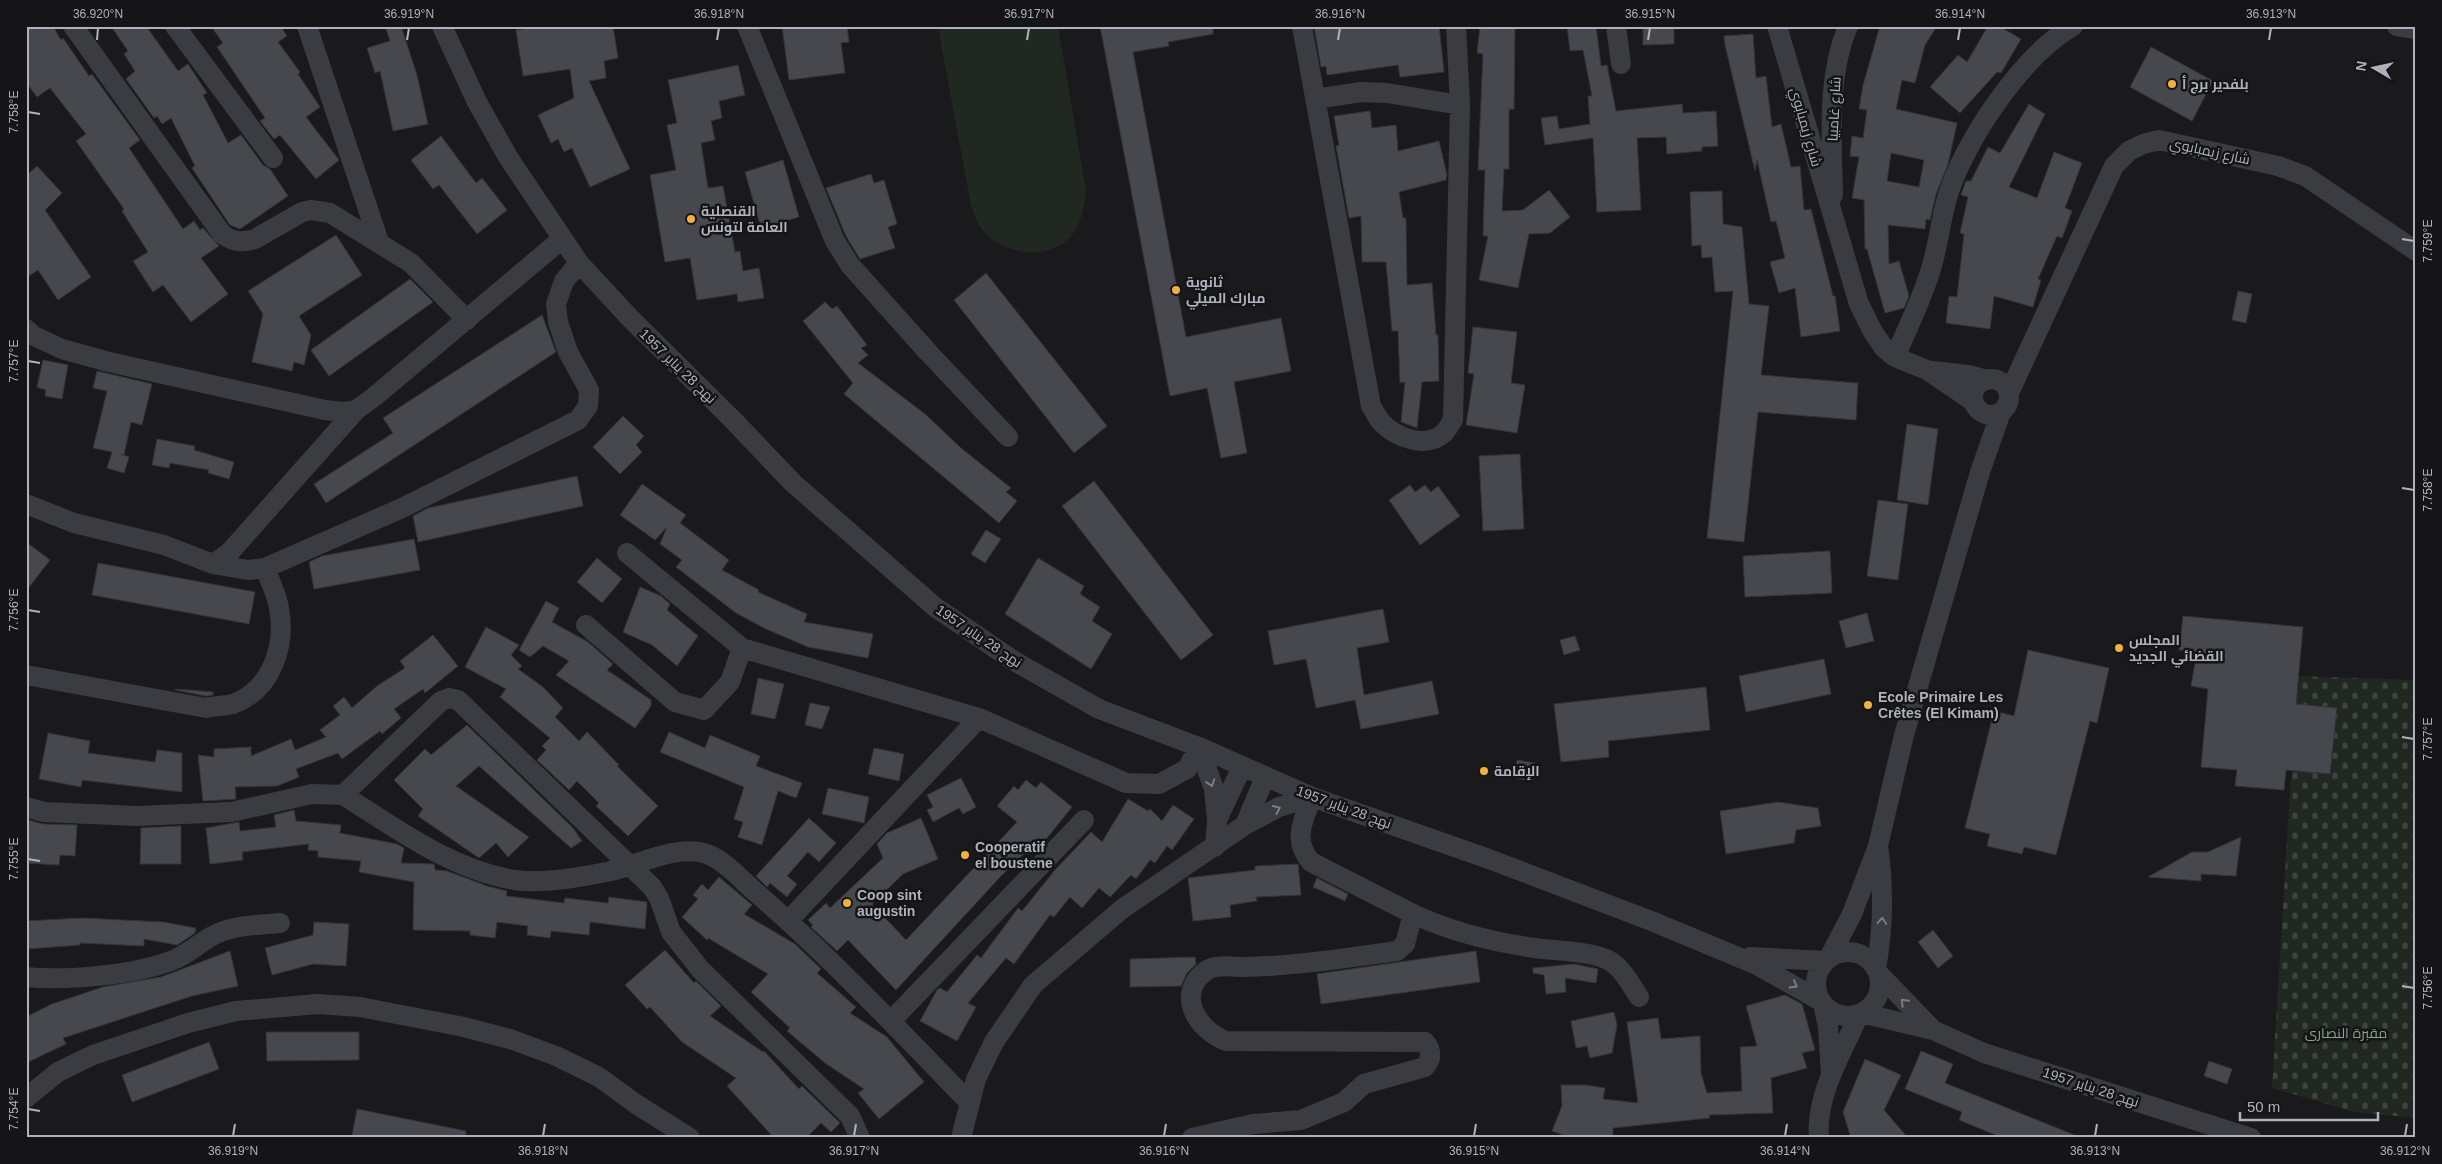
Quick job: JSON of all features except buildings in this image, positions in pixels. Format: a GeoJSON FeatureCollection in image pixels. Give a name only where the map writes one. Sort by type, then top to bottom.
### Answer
{"type":"FeatureCollection","features":[{"type":"Feature","properties":{"kind":"street"},"geometry":{"type":"LineString","coordinates":[[73,26],[222,234],[237,242],[246,242],[262,235],[293,215],[311,210],[330,213],[410,263],[467,320]]}},
{"type":"Feature","properties":{"kind":"street"},"geometry":{"type":"LineString","coordinates":[[175,26],[273,158]]}},
{"type":"Feature","properties":{"kind":"street"},"geometry":{"type":"LineString","coordinates":[[307,26],[379,242]]}},
{"type":"Feature","properties":{"kind":"street","name":"نهج 28 يناير 1957"},"geometry":{"type":"LineString","coordinates":[[442,26],[477,102],[504,149],[579,263],[630,318],[794,483],[934,607],[1014,661],[1099,709],[1199,747],[1312,797],[1534,876],[1735,955],[1778,976],[1822,1002]]}},
{"type":"Feature","properties":{"kind":"street"},"geometry":{"type":"LineString","coordinates":[[748,26],[835,241],[850,265],[1008,437]]}},
{"type":"Feature","properties":{"kind":"street"},"geometry":{"type":"LineString","coordinates":[[1302,26],[1371,406],[1382,423],[1398,435],[1414,441],[1430,440],[1444,433],[1453,420],[1460,105],[1456,26]]}},
{"type":"Feature","properties":{"kind":"street"},"geometry":{"type":"LineString","coordinates":[[1616,26],[1621,64]]}},
{"type":"Feature","properties":{"kind":"street","name":"شارع زيمبابوي"},"geometry":{"type":"LineString","coordinates":[[1777,26],[1859,304],[1873,332],[1884,348],[1895,357],[1927,370],[1977,407]]}},
{"type":"Feature","properties":{"kind":"street","name":"شارع غامبيا"},"geometry":{"type":"LineString","coordinates":[[1834,223],[1831,125],[1835,76],[1842,41],[1848,26]]}},
{"type":"Feature","properties":{"kind":"street"},"geometry":{"type":"LineString","coordinates":[[1895,357],[1930,272],[1947,198],[1961,159],[1981,124],[2006,91],[2034,58],[2059,34],[2072,26]]}},
{"type":"Feature","properties":{"kind":"street"},"geometry":{"type":"LineString","coordinates":[[2397,26],[2416,29]]}},
{"type":"Feature","properties":{"kind":"street"},"geometry":{"type":"LineString","coordinates":[[1315,99],[1361,92],[1387,93],[1460,105]]}},
{"type":"Feature","properties":{"kind":"street","name":"شارع زيمبابوي"},"geometry":{"type":"LineString","coordinates":[[2008,393],[2114,166],[2129,151],[2143,144],[2159,140],[2278,166],[2304,176],[2406,236],[2416,251]]}},
{"type":"Feature","properties":{"kind":"street"},"geometry":{"type":"LineString","coordinates":[[213,564],[229,553],[356,410],[467,320],[562,239]]}},
{"type":"Feature","properties":{"kind":"street"},"geometry":{"type":"LineString","coordinates":[[26,504],[74,523],[164,545],[213,564],[248,570],[266,568],[402,508],[578,420],[588,406],[589,390],[565,344],[558,322],[556,304],[564,281],[579,263]]}},
{"type":"Feature","properties":{"kind":"street"},"geometry":{"type":"LineString","coordinates":[[26,329],[34,336],[62,350],[108,362],[325,410],[344,412],[356,410]]}},
{"type":"Feature","properties":{"kind":"street","name":"شارع زيمبابوي"},"geometry":{"type":"LineString","coordinates":[[1927,370],[1947,371],[1990,380],[2035,336]]}},
{"type":"Feature","properties":{"kind":"street"},"geometry":{"type":"LineString","coordinates":[[1831,1076],[1828,1028],[1816,980],[1819,970],[1828,959],[1855,907],[1878,846],[1904,735],[1980,472],[2000,412],[2007,404],[2008,393],[2001,382],[1990,380],[1978,385],[1974,390],[1977,407],[1980,472]]}},
{"type":"Feature","properties":{"kind":"street"},"geometry":{"type":"LineString","coordinates":[[1977,407],[1988,415],[2000,412]]}},
{"type":"Feature","properties":{"kind":"street"},"geometry":{"type":"LineString","coordinates":[[627,552],[742,648],[979,718],[1126,783],[1159,784],[1187,769],[1199,747]]}},
{"type":"Feature","properties":{"kind":"street"},"geometry":{"type":"LineString","coordinates":[[26,676],[206,708],[232,704],[253,693],[269,673],[278,654],[282,630],[279,606],[266,568]]}},
{"type":"Feature","properties":{"kind":"street"},"geometry":{"type":"LineString","coordinates":[[586,625],[675,702],[704,710],[730,682],[742,648]]}},
{"type":"Feature","properties":{"kind":"street"},"geometry":{"type":"LineString","coordinates":[[343,795],[440,701],[453,699],[461,702],[652,887],[659,898],[671,932],[700,969],[850,1116],[860,1138]]}},
{"type":"Feature","properties":{"kind":"street"},"geometry":{"type":"LineString","coordinates":[[788,921],[979,718]]}},
{"type":"Feature","properties":{"kind":"street"},"geometry":{"type":"LineString","coordinates":[[1199,747],[1214,790],[1217,820],[1215,847]]}},
{"type":"Feature","properties":{"kind":"street"},"geometry":{"type":"LineString","coordinates":[[1217,820],[1242,767]]}},
{"type":"Feature","properties":{"kind":"street"},"geometry":{"type":"LineString","coordinates":[[1245,826],[1265,777]]}},
{"type":"Feature","properties":{"kind":"street"},"geometry":{"type":"LineString","coordinates":[[26,807],[44,812],[137,816],[231,812],[312,794],[343,795],[439,856],[516,880],[573,879],[630,867],[683,852],[705,854],[716,858],[788,921],[891,1021],[969,1102]]}},
{"type":"Feature","properties":{"kind":"street"},"geometry":{"type":"LineString","coordinates":[[960,1138],[976,1079],[994,1042],[1033,985],[1122,910],[1245,826],[1279,807],[1312,797]]}},
{"type":"Feature","properties":{"kind":"street"},"geometry":{"type":"LineString","coordinates":[[1312,797],[1300,828],[1300,843],[1311,862],[1414,914],[1456,932],[1610,961],[1624,975],[1639,997]]}},
{"type":"Feature","properties":{"kind":"street"},"geometry":{"type":"LineString","coordinates":[[891,1021],[1084,820]]}},
{"type":"Feature","properties":{"kind":"street"},"geometry":{"type":"LineString","coordinates":[[1819,1138],[1819,1119],[1831,1076],[1860,1013],[1870,1006],[1877,996],[1880,985],[1877,971],[1883,912],[1878,846]]}},
{"type":"Feature","properties":{"kind":"street"},"geometry":{"type":"LineString","coordinates":[[1192,1138],[1253,1124],[1301,1120],[1344,1102],[1364,1084],[1425,1067],[1431,1054],[1425,1042],[1226,1041],[1206,1032],[1199,1024],[1194,1014],[1191,998],[1196,982],[1207,970],[1214,967],[1308,963],[1397,951],[1407,939],[1414,914]]}},
{"type":"Feature","properties":{"kind":"street"},"geometry":{"type":"LineString","coordinates":[[26,994],[34,978],[56,980],[151,968],[175,959],[215,935],[234,928],[280,922]]}},
{"type":"Feature","properties":{"kind":"street"},"geometry":{"type":"LineString","coordinates":[[1828,959],[1846,952],[1855,953],[1864,956],[1877,971]]}},
{"type":"Feature","properties":{"kind":"street","name":"نهج 28 يناير 1957"},"geometry":{"type":"LineString","coordinates":[[1735,955],[1780,960],[1828,959]]}},
{"type":"Feature","properties":{"kind":"street","name":"نهج 28 يناير 1957"},"geometry":{"type":"LineString","coordinates":[[1877,971],[1933,1030]]}},
{"type":"Feature","properties":{"kind":"street"},"geometry":{"type":"LineString","coordinates":[[1822,1002],[1839,1014],[1860,1013]]}},
{"type":"Feature","properties":{"kind":"street"},"geometry":{"type":"LineString","coordinates":[[26,1098],[58,1072],[93,1055],[188,1023],[236,1011],[275,1006],[326,1005],[370,1009],[464,1027],[514,1040],[556,1056],[599,1077],[636,1104],[690,1138]]}},
{"type":"Feature","properties":{"kind":"street","name":"نهج 28 يناير 1957"},"geometry":{"type":"LineString","coordinates":[[1860,1013],[1933,1030],[1984,1053],[2251,1138]]}},
{"type":"Feature","properties":{"kind":"green space"},"geometry":{"type":"Polygon","coordinates":[[[940,26],[1058,26],[1086,191],[1083,212],[1077,227],[1066,241],[1056,247],[1045,251],[1033,252],[1009,248],[988,236],[978,222],[971,206],[939,33],[940,26]]]}},
{"type":"Feature","properties":{"kind":"green space","name":"مقبرة النصارى"},"geometry":{"type":"Polygon","coordinates":[[[2297,676],[2416,680],[2416,1118],[2355,1112],[2272,1088],[2297,676]]]}},
{"type":"Feature","properties":{"kind":"place","name":"بلفدير برج أ"},"geometry":{"type":"Point","coordinates":[2172,84]}},
{"type":"Feature","properties":{"kind":"place","name":"القنصلية العامة لتونس"},"geometry":{"type":"Point","coordinates":[691,219]}},
{"type":"Feature","properties":{"kind":"place","name":"ثانوية مبارك الميلي"},"geometry":{"type":"Point","coordinates":[1176,290]}},
{"type":"Feature","properties":{"kind":"place","name":"المجلس القضائي الجديد"},"geometry":{"type":"Point","coordinates":[2119,648]}},
{"type":"Feature","properties":{"kind":"place","name":"Ecole Primaire Les Crêtes (El Kimam)"},"geometry":{"type":"Point","coordinates":[1868,705]}},
{"type":"Feature","properties":{"kind":"place","name":"الإقامة"},"geometry":{"type":"Point","coordinates":[1484,771]}},
{"type":"Feature","properties":{"kind":"place","name":"Cooperatif el boustene"},"geometry":{"type":"Point","coordinates":[965,855]}},
{"type":"Feature","properties":{"kind":"place","name":"Coop sint augustin"},"geometry":{"type":"Point","coordinates":[847,903]}}]}
